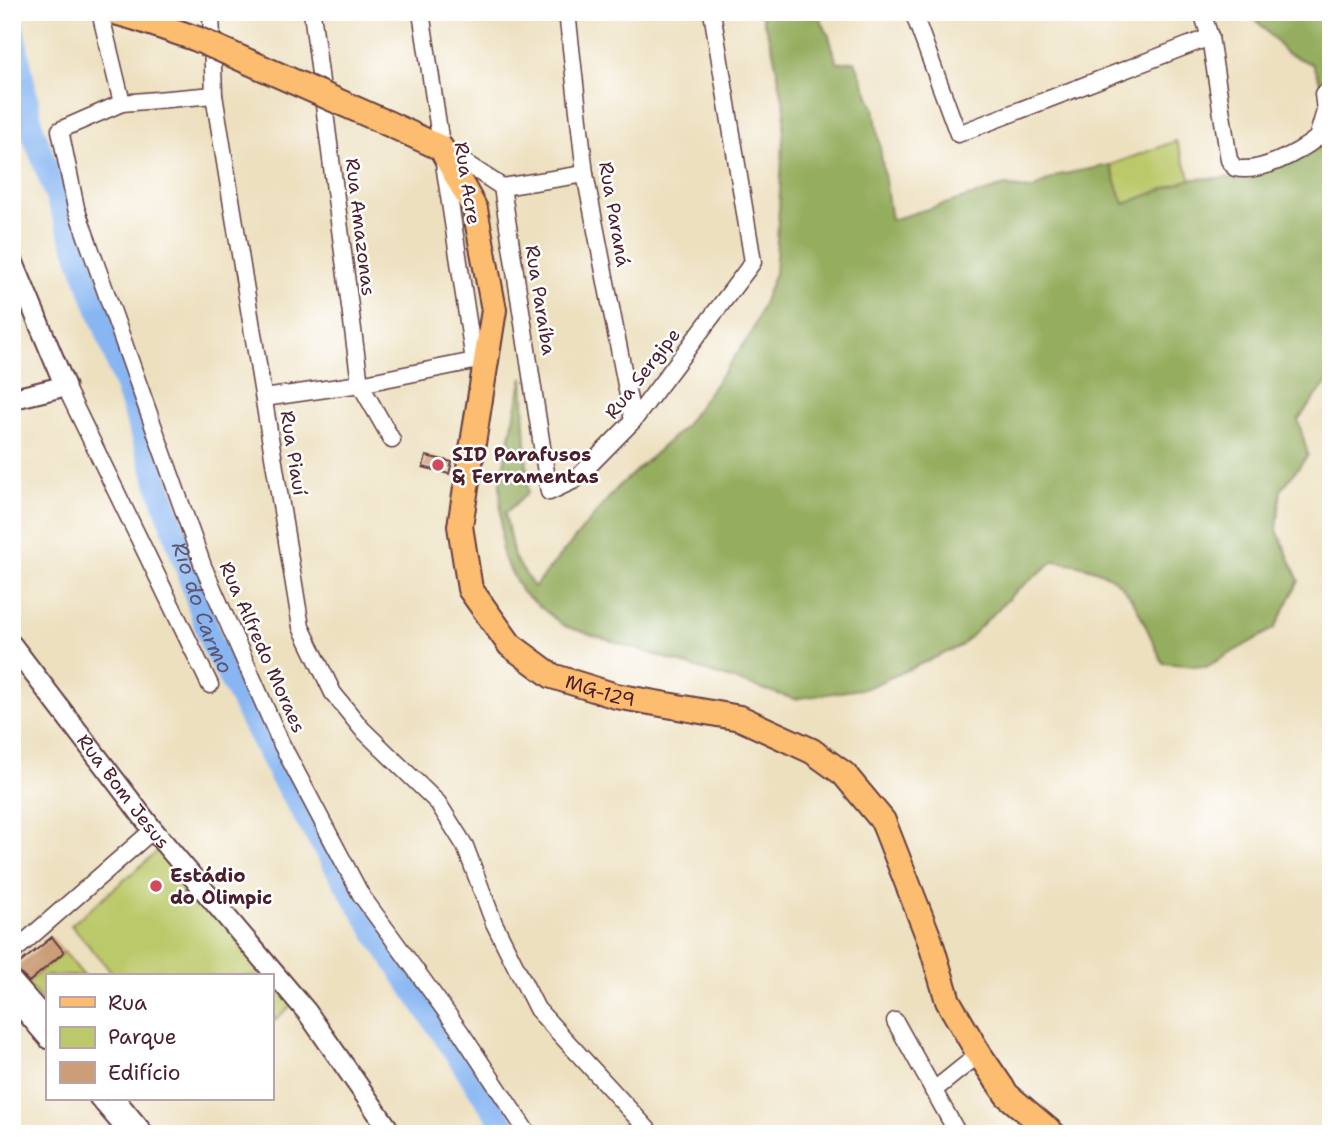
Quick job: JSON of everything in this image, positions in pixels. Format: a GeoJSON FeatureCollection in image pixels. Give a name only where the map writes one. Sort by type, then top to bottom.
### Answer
{"type":"FeatureCollection","features":[{"type":"Feature","properties":{"kind":"main road"},"geometry":{"type":"LineString","coordinates":[[126,15],[197,39],[441,148]]}},
{"type":"Feature","properties":{"kind":"main road","name":"MG-129"},"geometry":{"type":"LineString","coordinates":[[441,148],[475,209],[494,310],[460,526],[470,589],[510,645],[552,676],[616,696],[740,718],[812,751],[844,774],[883,821],[930,940],[948,1001],[1007,1095],[1053,1134]]}},
{"type":"Feature","properties":{"kind":"street"},"geometry":{"type":"LineString","coordinates":[[100,12],[122,103],[214,95]]}},
{"type":"Feature","properties":{"kind":"street","name":"Rua Piauí"},"geometry":{"type":"LineString","coordinates":[[211,12],[214,95],[301,627],[333,693],[362,729],[438,803],[465,846],[494,923],[537,1009],[652,1134]]}},
{"type":"Feature","properties":{"kind":"street","name":"Rua Amazonas"},"geometry":{"type":"LineString","coordinates":[[312,12],[360,384],[392,440]]}},
{"type":"Feature","properties":{"kind":"street","name":"Rua Acre"},"geometry":{"type":"LineString","coordinates":[[360,384],[474,361],[421,12]]}},
{"type":"Feature","properties":{"kind":"street","name":"Rua Paraná"},"geometry":{"type":"LineString","coordinates":[[567,12],[585,174],[633,421]]}},
{"type":"Feature","properties":{"kind":"street","name":"Rua Sergipe"},"geometry":{"type":"LineString","coordinates":[[549,492],[575,480],[633,421],[753,262],[712,12]]}},
{"type":"Feature","properties":{"kind":"street"},"geometry":{"type":"LineString","coordinates":[[913,12],[958,134],[1210,37]]}},
{"type":"Feature","properties":{"kind":"street"},"geometry":{"type":"LineString","coordinates":[[1202,12],[1210,37],[1229,160],[1235,168],[1254,168],[1295,152],[1317,138],[1325,111],[1323,94]]}},
{"type":"Feature","properties":{"kind":"street","name":"Rua Alfredo Moraes"},"geometry":{"type":"LineString","coordinates":[[122,103],[60,130],[76,208],[203,566],[281,743],[361,895],[460,1031],[528,1134]]}},
{"type":"Feature","properties":{"kind":"street"},"geometry":{"type":"LineString","coordinates":[[441,148],[502,187],[585,174]]}},
{"type":"Feature","properties":{"kind":"street","name":"Rua Paraíba"},"geometry":{"type":"LineString","coordinates":[[502,187],[549,492]]}},
{"type":"Feature","properties":{"kind":"street"},"geometry":{"type":"LineString","coordinates":[[12,259],[65,386],[210,685]]}},
{"type":"Feature","properties":{"kind":"street"},"geometry":{"type":"LineString","coordinates":[[264,398],[360,384]]}},
{"type":"Feature","properties":{"kind":"street"},"geometry":{"type":"LineString","coordinates":[[12,399],[65,386]]}},
{"type":"Feature","properties":{"kind":"street","name":"Rua Bom Jesus"},"geometry":{"type":"LineString","coordinates":[[12,645],[153,830],[307,1012],[392,1134]]}},
{"type":"Feature","properties":{"kind":"street"},"geometry":{"type":"LineString","coordinates":[[12,954],[153,830]]}},
{"type":"Feature","properties":{"kind":"street"},"geometry":{"type":"LineString","coordinates":[[12,981],[46,1020]]}},
{"type":"Feature","properties":{"kind":"street"},"geometry":{"type":"LineString","coordinates":[[12,1001],[46,1041]]}},
{"type":"Feature","properties":{"kind":"street"},"geometry":{"type":"LineString","coordinates":[[895,1021],[958,1134]]}},
{"type":"Feature","properties":{"kind":"street"},"geometry":{"type":"LineString","coordinates":[[933,1091],[979,1054]]}},
{"type":"Feature","properties":{"kind":"street"},"geometry":{"type":"LineString","coordinates":[[97,1100],[127,1134]]}},
{"type":"Feature","properties":{"kind":"street"},"geometry":{"type":"LineString","coordinates":[[116,1100],[144,1134]]}},
{"type":"Feature","properties":{"kind":"green space"},"geometry":{"type":"Polygon","coordinates":[[[760,12],[817,12],[829,36],[837,63],[855,61],[874,108],[891,220],[1005,186],[1031,190],[1059,175],[1110,165],[1124,204],[1191,179],[1244,177],[1323,140],[1329,101],[1312,64],[1286,53],[1249,12],[1331,12],[1331,377],[1298,420],[1308,455],[1281,490],[1277,530],[1299,581],[1275,628],[1206,667],[1163,663],[1135,605],[1115,580],[1080,565],[1054,561],[1013,594],[961,646],[867,688],[794,699],[564,626],[522,592],[502,555],[500,482],[523,377],[528,493],[505,513],[514,557],[534,587],[618,487],[683,428],[751,334],[775,273],[785,109],[772,46],[760,12]]]}},
{"type":"Feature","properties":{"kind":"green space"},"geometry":{"type":"Polygon","coordinates":[[[1176,141],[1191,179],[1124,204],[1110,165],[1176,141]]]}},
{"type":"Feature","properties":{"kind":"green space","name":"Estádio do Olimpic"},"geometry":{"type":"Polygon","coordinates":[[[162,848],[269,974],[113,974],[71,925],[162,848]]]}},
{"type":"Feature","properties":{"kind":"green space"},"geometry":{"type":"Polygon","coordinates":[[[64,952],[82,974],[46,974],[46,1006],[27,983],[64,952]]]}},
{"type":"Feature","properties":{"kind":"green space"},"geometry":{"type":"Polygon","coordinates":[[[273,979],[294,1004],[273,1021],[273,979]]]}},
{"type":"Feature","properties":{"kind":"building","name":"SID Parafusos & Ferramentas"},"geometry":{"type":"Polygon","coordinates":[[[426,456],[452,462],[449,474],[423,467],[426,456]]]}},
{"type":"Feature","properties":{"kind":"building"},"geometry":{"type":"Polygon","coordinates":[[[52,937],[64,952],[29,982],[14,968],[52,937]]]}},
{"type":"Feature","properties":{"kind":"waterway","name":"Rio do Carmo"},"geometry":{"type":"LineString","coordinates":[[12,27],[32,129],[111,342],[212,643],[280,774],[376,933],[510,1134]]}},
{"type":"Feature","properties":{"kind":"place","name":"SID Parafusos & Ferramentas"},"geometry":{"type":"Point","coordinates":[438,465]}},
{"type":"Feature","properties":{"kind":"place","name":"Estádio do Olimpic"},"geometry":{"type":"Point","coordinates":[156,886]}}]}
